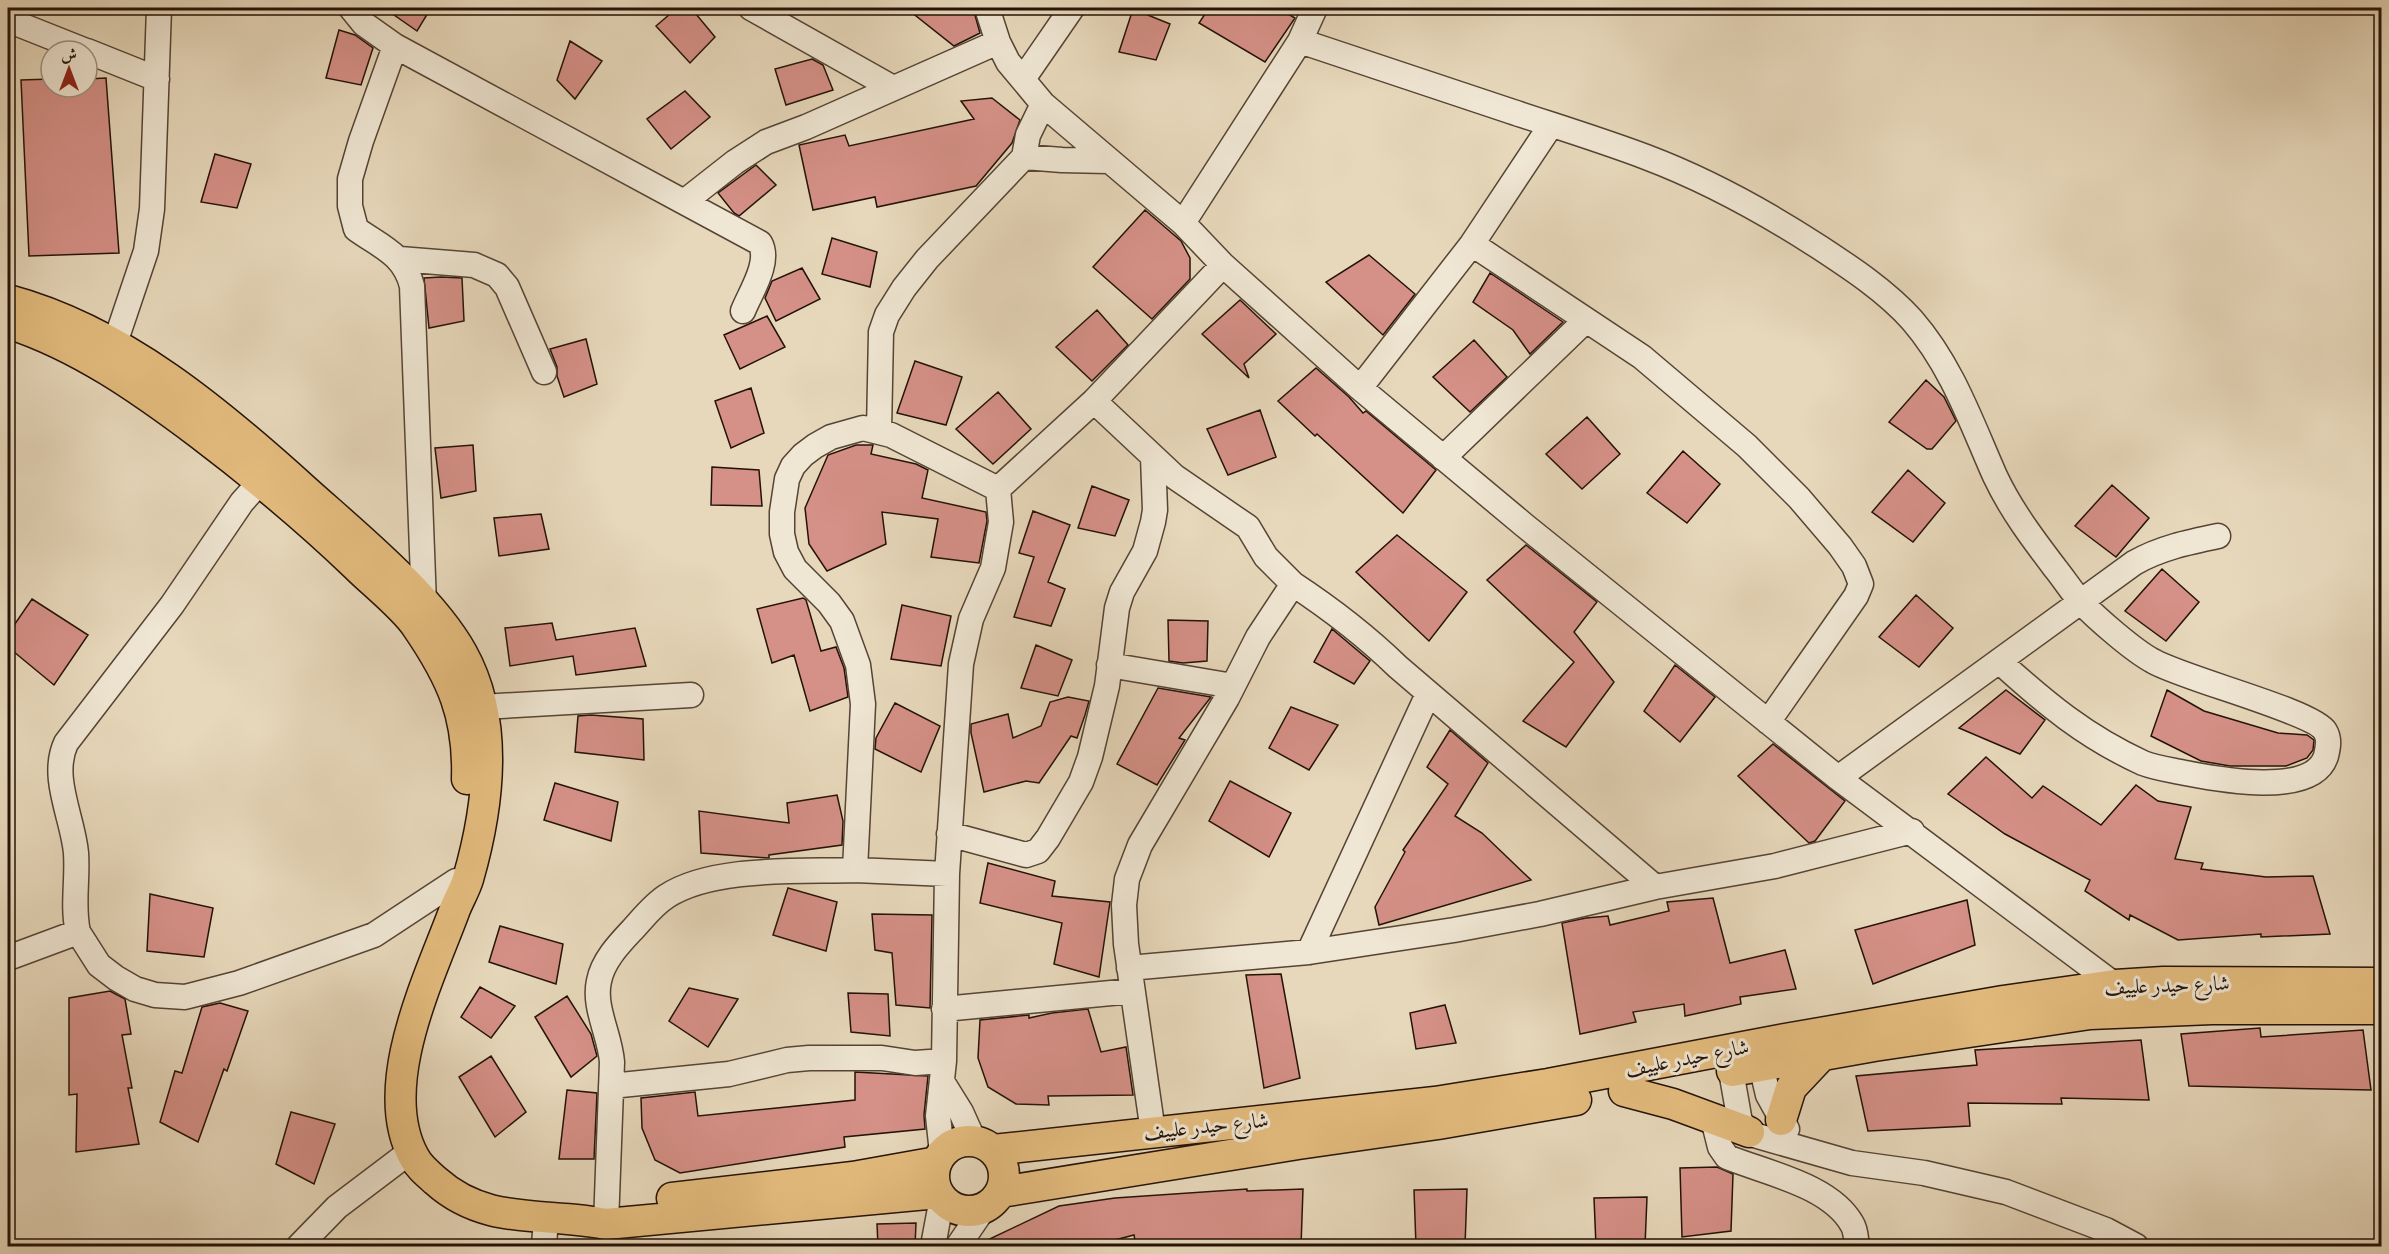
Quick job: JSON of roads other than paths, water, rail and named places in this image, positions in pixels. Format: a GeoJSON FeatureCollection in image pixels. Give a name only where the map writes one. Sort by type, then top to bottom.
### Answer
{"type":"FeatureCollection","features":[{"type":"Feature","properties":{"kind":"main road"},"geometry":{"type":"LineString","coordinates":[[8,300],[65,320],[115,343],[164,375],[265,454],[345,526],[409,587],[461,651],[478,687],[486,720],[485,799],[460,889],[414,1021],[405,1056],[400,1096],[403,1124],[411,1151],[427,1173],[458,1197],[482,1209],[510,1216],[545,1232],[597,1216],[853,1177],[939,1157],[960,1142],[984,1145],[999,1157],[1005,1174],[992,1200],[973,1211],[951,1206],[940,1196],[934,1177],[939,1157]]}},
{"type":"Feature","properties":{"kind":"main road"},"geometry":{"type":"LineString","coordinates":[[8,323],[59,342],[130,384],[261,481],[329,540],[415,624],[441,665],[462,712],[468,761],[460,889]]}},
{"type":"Feature","properties":{"kind":"main road","name":"شارع حيدر علييف"},"geometry":{"type":"LineString","coordinates":[[984,1145],[1153,1132],[1446,1101],[1968,1008],[2115,985],[2163,982],[2382,983]]}},
{"type":"Feature","properties":{"kind":"main road","name":"شارع حيدر علييف"},"geometry":{"type":"LineString","coordinates":[[992,1200],[1298,1144],[1438,1124],[1823,1054],[2090,1014],[2202,1009],[2382,1009]]}},
{"type":"Feature","properties":{"kind":"main road"},"geometry":{"type":"LineString","coordinates":[[1781,1120],[1791,1088],[1823,1054]]}},
{"type":"Feature","properties":{"kind":"main road"},"geometry":{"type":"LineString","coordinates":[[1624,1091],[1672,1104],[1749,1132]]}},
{"type":"Feature","properties":{"kind":"main road"},"geometry":{"type":"LineString","coordinates":[[597,1216],[940,1196]]}},
{"type":"Feature","properties":{"kind":"street"},"geometry":{"type":"LineString","coordinates":[[115,343],[146,251],[152,209],[159,8]]}},
{"type":"Feature","properties":{"kind":"street"},"geometry":{"type":"LineString","coordinates":[[351,8],[364,24],[395,46],[760,243],[764,249],[761,267],[743,311]]}},
{"type":"Feature","properties":{"kind":"street"},"geometry":{"type":"LineString","coordinates":[[751,8],[893,88]]}},
{"type":"Feature","properties":{"kind":"street"},"geometry":{"type":"LineString","coordinates":[[987,8],[998,42],[1008,62],[1043,104],[1182,223],[1223,265],[1360,388],[1838,778],[1912,831],[2115,985]]}},
{"type":"Feature","properties":{"kind":"street"},"geometry":{"type":"LineString","coordinates":[[1023,79],[1072,8]]}},
{"type":"Feature","properties":{"kind":"street"},"geometry":{"type":"LineString","coordinates":[[1182,223],[1300,41],[1315,8]]}},
{"type":"Feature","properties":{"kind":"street"},"geometry":{"type":"LineString","coordinates":[[8,20],[56,39]]}},
{"type":"Feature","properties":{"kind":"street"},"geometry":{"type":"LineString","coordinates":[[1300,41],[1649,158],[1712,186],[1778,220],[1851,268],[1910,318],[1944,364],[1969,412],[2007,500],[2023,526],[2080,601],[2152,661],[2319,725],[2325,731],[2328,740],[2327,752],[2323,763],[2312,774],[2299,779],[2260,782],[2223,780],[2149,765],[2092,737],[2045,704],[1999,661]]}},
{"type":"Feature","properties":{"kind":"street"},"geometry":{"type":"LineString","coordinates":[[684,202],[735,162],[766,142],[998,42]]}},
{"type":"Feature","properties":{"kind":"street"},"geometry":{"type":"LineString","coordinates":[[395,46],[350,178],[350,206],[356,229],[400,259],[408,271],[412,286],[424,604]]}},
{"type":"Feature","properties":{"kind":"street"},"geometry":{"type":"LineString","coordinates":[[99,56],[157,79]]}},
{"type":"Feature","properties":{"kind":"street"},"geometry":{"type":"LineString","coordinates":[[879,431],[881,332],[887,315],[904,288],[927,259],[1024,157],[1028,135],[1043,104]]}},
{"type":"Feature","properties":{"kind":"street"},"geometry":{"type":"LineString","coordinates":[[1360,388],[1472,244],[1551,124]]}},
{"type":"Feature","properties":{"kind":"street"},"geometry":{"type":"LineString","coordinates":[[1024,157],[1048,160],[1108,161]]}},
{"type":"Feature","properties":{"kind":"street"},"geometry":{"type":"LineString","coordinates":[[1472,244],[1641,357],[1747,446],[1799,498],[1854,566],[1861,584],[1856,596],[1768,722]]}},
{"type":"Feature","properties":{"kind":"street"},"geometry":{"type":"LineString","coordinates":[[400,259],[474,266],[497,275],[507,287],[544,372]]}},
{"type":"Feature","properties":{"kind":"street"},"geometry":{"type":"LineString","coordinates":[[998,489],[1094,401],[1223,265]]}},
{"type":"Feature","properties":{"kind":"street"},"geometry":{"type":"LineString","coordinates":[[1443,458],[1586,320]]}},
{"type":"Feature","properties":{"kind":"street"},"geometry":{"type":"LineString","coordinates":[[1094,401],[1175,477],[1248,527],[1266,557],[1293,584],[1368,638],[1428,694],[1655,887]]}},
{"type":"Feature","properties":{"kind":"street"},"geometry":{"type":"LineString","coordinates":[[855,870],[862,704],[858,665],[842,621],[829,603],[795,569],[786,552],[782,534],[782,512],[787,479],[793,466],[803,455],[831,437],[863,429],[891,435],[998,489]]}},
{"type":"Feature","properties":{"kind":"street"},"geometry":{"type":"LineString","coordinates":[[949,834],[1026,855],[1038,851],[1081,782],[1095,735],[1110,665],[1117,609],[1122,592],[1145,550],[1153,522],[1155,510],[1153,457]]}},
{"type":"Feature","properties":{"kind":"street"},"geometry":{"type":"LineString","coordinates":[[261,481],[243,502],[172,605],[66,744],[62,753],[62,784],[76,851],[75,919],[78,932],[99,965],[116,978],[135,989],[177,998],[238,983],[374,935],[460,889]]}},
{"type":"Feature","properties":{"kind":"street"},"geometry":{"type":"LineString","coordinates":[[939,1157],[938,1102],[943,1072],[947,874],[961,664],[970,619],[993,568],[1001,522],[998,489]]}},
{"type":"Feature","properties":{"kind":"street"},"geometry":{"type":"LineString","coordinates":[[1838,778],[2134,563],[2153,553],[2218,536]]}},
{"type":"Feature","properties":{"kind":"street"},"geometry":{"type":"LineString","coordinates":[[1153,1132],[1130,980],[1124,905],[1127,879],[1140,845],[1233,686],[1258,637],[1293,584]]}},
{"type":"Feature","properties":{"kind":"street"},"geometry":{"type":"LineString","coordinates":[[1110,665],[1233,686]]}},
{"type":"Feature","properties":{"kind":"street"},"geometry":{"type":"LineString","coordinates":[[1309,952],[1428,694]]}},
{"type":"Feature","properties":{"kind":"street"},"geometry":{"type":"LineString","coordinates":[[482,706],[691,695]]}},
{"type":"Feature","properties":{"kind":"street"},"geometry":{"type":"LineString","coordinates":[[945,1010],[1454,930],[1540,914],[1655,887],[1775,866],[1912,831]]}},
{"type":"Feature","properties":{"kind":"street"},"geometry":{"type":"LineString","coordinates":[[597,1216],[610,1086],[610,1044],[600,1011],[599,980],[609,957],[657,904],[666,896],[693,883],[724,876],[855,870],[947,874]]}},
{"type":"Feature","properties":{"kind":"street"},"geometry":{"type":"LineString","coordinates":[[8,958],[78,932]]}},
{"type":"Feature","properties":{"kind":"street"},"geometry":{"type":"LineString","coordinates":[[610,1086],[729,1074],[787,1060],[809,1058],[882,1059],[915,1063],[943,1072],[960,1112],[984,1145]]}},
{"type":"Feature","properties":{"kind":"street"},"geometry":{"type":"LineString","coordinates":[[1761,1065],[1768,1095],[1798,1146]]}},
{"type":"Feature","properties":{"kind":"street"},"geometry":{"type":"LineString","coordinates":[[1731,1071],[1740,1122],[1749,1132],[1761,1138],[1798,1146],[1852,1163],[1924,1173],[2006,1192],[2106,1230],[2136,1246]]}},
{"type":"Feature","properties":{"kind":"street"},"geometry":{"type":"LineString","coordinates":[[1713,1119],[1720,1147],[1727,1157],[1812,1190],[1835,1203],[1853,1225],[1857,1246]]}},
{"type":"Feature","properties":{"kind":"street"},"geometry":{"type":"LineString","coordinates":[[299,1246],[337,1207],[411,1151]]}},
{"type":"Feature","properties":{"kind":"street"},"geometry":{"type":"LineString","coordinates":[[933,1246],[940,1196]]}},
{"type":"Feature","properties":{"kind":"street"},"geometry":{"type":"LineString","coordinates":[[958,1246],[992,1200]]}}]}
